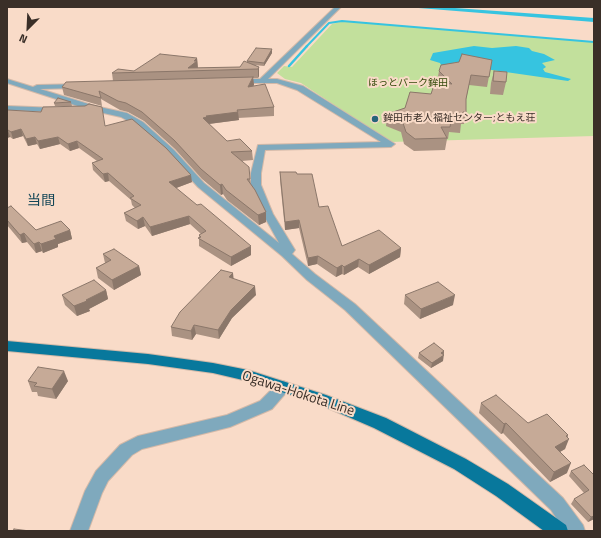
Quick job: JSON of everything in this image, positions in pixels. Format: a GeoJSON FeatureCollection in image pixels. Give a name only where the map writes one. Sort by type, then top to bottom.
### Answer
{"type":"FeatureCollection","features":[{"type":"Feature","properties":{"kind":"main road","name":"Ogawa-Hokota Line"},"geometry":{"type":"LineString","coordinates":[[7,346],[182,362],[213,368],[284,387],[355,412],[417,441],[460,464],[502,490],[559,531]]}},
{"type":"Feature","properties":{"kind":"street"},"geometry":{"type":"LineString","coordinates":[[263,80],[338,7]]}},
{"type":"Feature","properties":{"kind":"street"},"geometry":{"type":"LineString","coordinates":[[7,81],[93,108],[124,115],[140,124],[172,152],[201,185],[312,277],[350,306],[557,504],[576,531]]}},
{"type":"Feature","properties":{"kind":"street"},"geometry":{"type":"LineString","coordinates":[[227,81],[277,81],[300,88],[391,144],[261,147],[256,173],[256,185],[268,214],[289,250],[286,254]]}},
{"type":"Feature","properties":{"kind":"street"},"geometry":{"type":"LineString","coordinates":[[28,87],[87,85]]}},
{"type":"Feature","properties":{"kind":"street"},"geometry":{"type":"LineString","coordinates":[[7,108],[47,110],[93,108]]}},
{"type":"Feature","properties":{"kind":"street"},"geometry":{"type":"LineString","coordinates":[[79,531],[94,490],[102,476],[126,450],[138,444],[230,421],[266,405],[284,387]]}},
{"type":"Feature","properties":{"kind":"green space","name":"ほっとパーク鉾田"},"geometry":{"type":"Polygon","coordinates":[[[344,21],[594,42],[594,136],[390,142],[301,83],[285,79],[277,73],[284,66],[292,67],[332,24],[344,21]]]}},
{"type":"Feature","properties":{"kind":"water"},"geometry":{"type":"Polygon","coordinates":[[[406,7],[441,7],[594,18],[594,22],[406,7]]]}},
{"type":"Feature","properties":{"kind":"water"},"geometry":{"type":"Polygon","coordinates":[[[474,46],[492,48],[516,46],[529,48],[532,51],[544,54],[555,60],[542,63],[546,67],[543,69],[545,72],[571,79],[568,81],[478,68],[478,65],[455,62],[451,68],[442,67],[440,63],[430,60],[433,53],[474,46]]]}},
{"type":"Feature","properties":{"kind":"building"},"geometry":{"type":"Polygon","coordinates":[[[256,48],[272,49],[264,63],[247,61],[256,48]]]}},
{"type":"Feature","properties":{"kind":"building"},"geometry":{"type":"Polygon","coordinates":[[[160,54],[197,58],[194,61],[197,61],[188,68],[240,67],[244,61],[259,67],[258,69],[112,73],[118,69],[134,71],[160,54]]]}},
{"type":"Feature","properties":{"kind":"building"},"geometry":{"type":"Polygon","coordinates":[[[462,54],[492,60],[489,77],[471,75],[466,99],[466,112],[463,112],[462,121],[451,121],[450,127],[441,127],[447,138],[415,139],[406,132],[402,120],[387,114],[405,108],[410,92],[431,94],[435,82],[452,84],[439,71],[441,65],[459,62],[462,54]]]}},
{"type":"Feature","properties":{"kind":"building"},"geometry":{"type":"Polygon","coordinates":[[[494,71],[507,72],[506,82],[493,81],[494,71]]]}},
{"type":"Feature","properties":{"kind":"building"},"geometry":{"type":"Polygon","coordinates":[[[253,77],[248,87],[265,84],[274,107],[237,110],[238,112],[206,116],[207,117],[203,118],[227,141],[240,139],[252,151],[231,152],[249,167],[250,179],[247,179],[255,190],[266,212],[258,215],[226,190],[222,184],[220,185],[201,169],[174,140],[142,112],[99,91],[101,98],[62,87],[66,82],[253,77]]]}},
{"type":"Feature","properties":{"kind":"building"},"geometry":{"type":"Polygon","coordinates":[[[58,98],[71,102],[54,103],[58,98]]]}},
{"type":"Feature","properties":{"kind":"building"},"geometry":{"type":"Polygon","coordinates":[[[89,104],[102,107],[105,126],[132,119],[166,148],[191,175],[169,182],[197,205],[201,204],[251,246],[231,257],[198,238],[201,237],[199,235],[206,231],[189,216],[150,227],[143,217],[137,221],[124,213],[141,205],[130,198],[134,196],[108,173],[103,174],[92,163],[103,159],[77,141],[68,144],[58,137],[38,141],[35,137],[26,139],[21,129],[11,132],[7,130],[8,110],[41,112],[43,107],[85,106],[89,104]]]}},
{"type":"Feature","properties":{"kind":"building"},"geometry":{"type":"Polygon","coordinates":[[[280,172],[312,174],[319,207],[328,206],[342,246],[379,230],[401,248],[369,265],[359,259],[344,267],[342,265],[337,268],[318,256],[308,258],[299,220],[285,222],[280,172]]]}},
{"type":"Feature","properties":{"kind":"building"},"geometry":{"type":"Polygon","coordinates":[[[11,206],[36,230],[61,221],[70,230],[54,236],[56,239],[41,244],[39,242],[34,244],[24,233],[20,235],[7,220],[7,208],[11,206]]]}},
{"type":"Feature","properties":{"kind":"building"},"geometry":{"type":"Polygon","coordinates":[[[114,249],[139,266],[112,280],[96,268],[111,260],[103,254],[114,249]]]}},
{"type":"Feature","properties":{"kind":"building"},"geometry":{"type":"Polygon","coordinates":[[[221,270],[233,273],[229,277],[255,286],[231,310],[218,330],[194,325],[191,331],[171,327],[180,312],[221,270]]]}},
{"type":"Feature","properties":{"kind":"building"},"geometry":{"type":"Polygon","coordinates":[[[94,280],[106,290],[86,300],[87,301],[74,306],[62,295],[94,280]]]}},
{"type":"Feature","properties":{"kind":"building"},"geometry":{"type":"Polygon","coordinates":[[[438,282],[455,295],[421,309],[405,295],[438,282]]]}},
{"type":"Feature","properties":{"kind":"building"},"geometry":{"type":"Polygon","coordinates":[[[434,343],[444,351],[441,353],[444,355],[432,363],[419,353],[434,343]]]}},
{"type":"Feature","properties":{"kind":"building"},"geometry":{"type":"Polygon","coordinates":[[[38,367],[64,371],[52,389],[34,386],[37,383],[28,381],[38,367]]]}},
{"type":"Feature","properties":{"kind":"building"},"geometry":{"type":"Polygon","coordinates":[[[496,395],[528,423],[547,414],[568,435],[566,436],[569,439],[555,447],[571,463],[554,472],[506,423],[504,424],[481,403],[496,395]]]}},
{"type":"Feature","properties":{"kind":"building"},"geometry":{"type":"Polygon","coordinates":[[[584,465],[594,475],[594,516],[591,517],[574,499],[589,490],[571,471],[584,465]]]}},
{"type":"Feature","properties":{"kind":"building"},"geometry":{"type":"Polygon","coordinates":[[[14,529],[30,531],[13,531],[14,529]]]}},
{"type":"Feature","properties":{"kind":"waterway"},"geometry":{"type":"LineString","coordinates":[[306,47],[329,23],[342,21],[594,42]]}},
{"type":"Feature","properties":{"kind":"waterway"},"geometry":{"type":"LineString","coordinates":[[289,66],[307,46]]}},
{"type":"Feature","properties":{"kind":"place","name":"鉾田市老人福祉センター;ともえ荘"},"geometry":{"type":"Point","coordinates":[375,119]}},
{"type":"Feature","properties":{"kind":"district","name":"当間"},"geometry":{"type":"Point","coordinates":[41,202]}}]}
